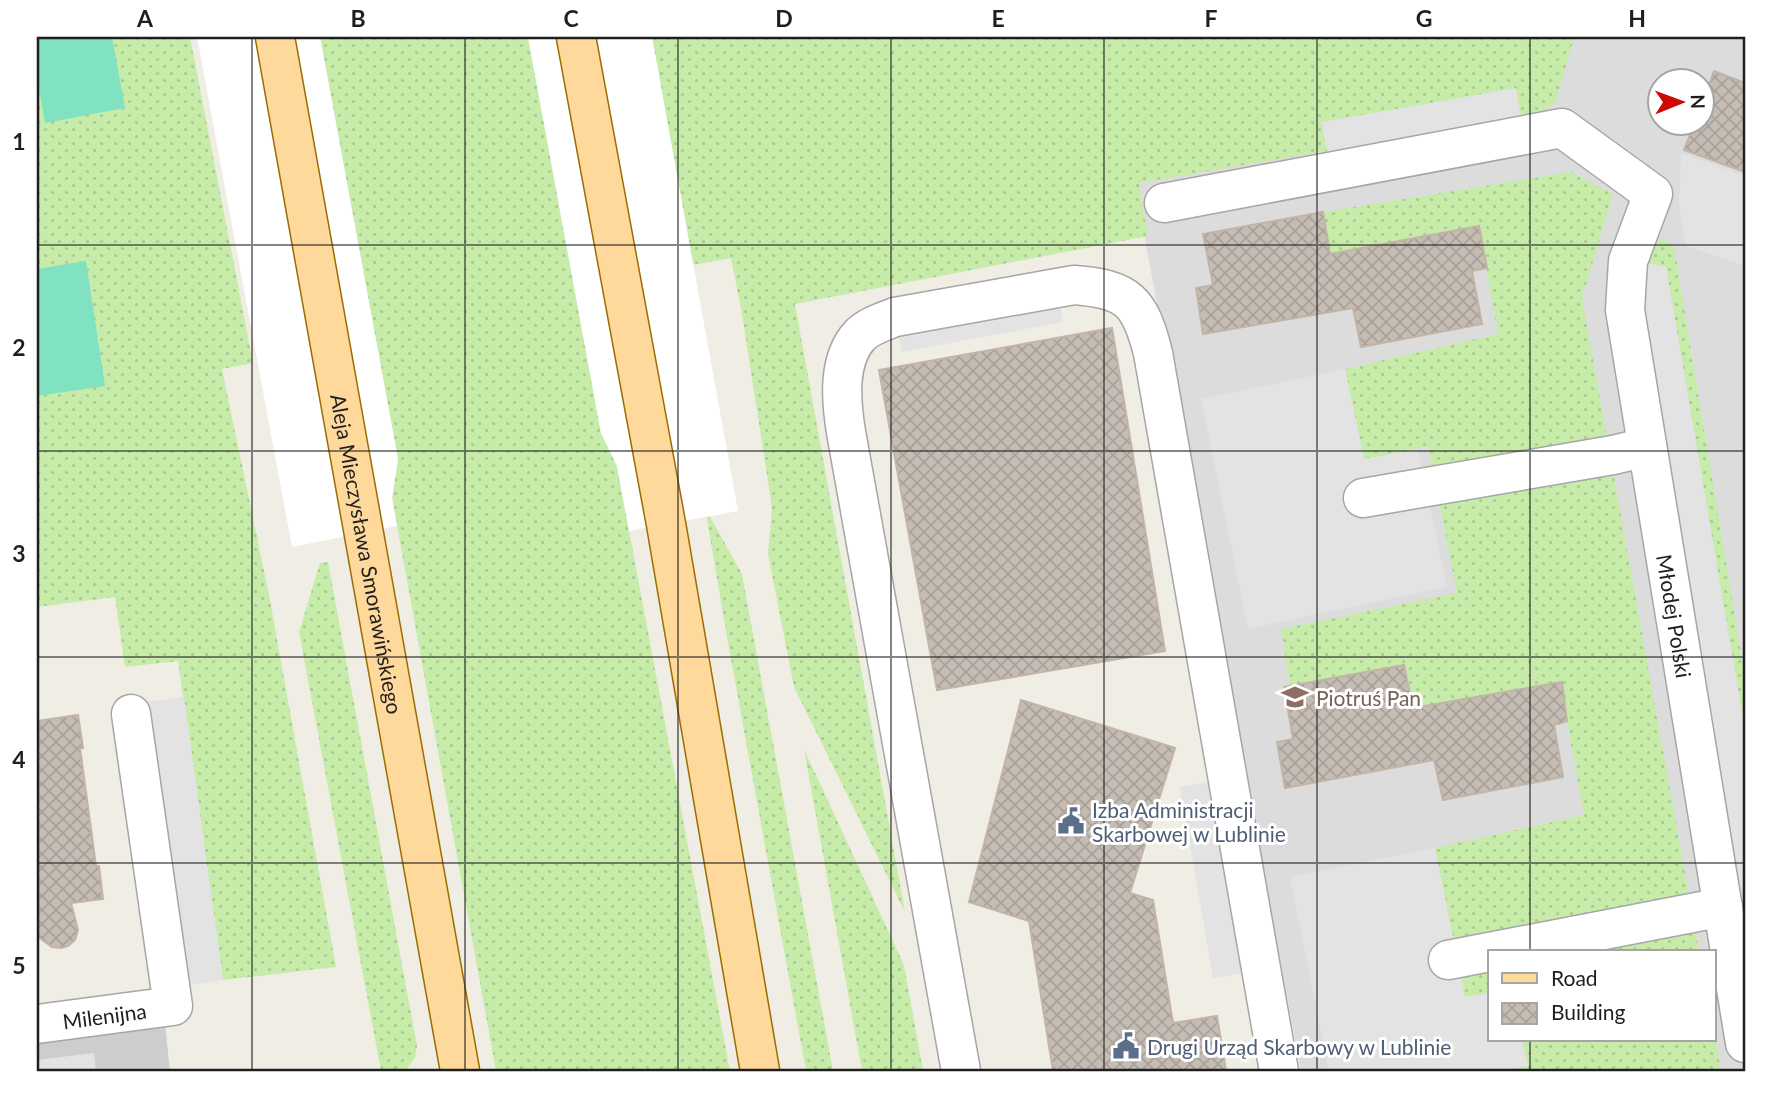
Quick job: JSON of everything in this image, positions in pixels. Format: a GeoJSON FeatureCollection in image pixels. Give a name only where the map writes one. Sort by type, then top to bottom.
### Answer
{"type":"FeatureCollection","features":[{"type":"Feature","properties":{"kind":"main road","name":"Aleja Mieczysława Smorawińskiego"},"geometry":{"type":"LineString","coordinates":[[275,37],[460,1071]]}},
{"type":"Feature","properties":{"kind":"main road"},"geometry":{"type":"LineString","coordinates":[[576,37],[666,524],[760,1071]]}},
{"type":"Feature","properties":{"kind":"street","name":"Młodej Polski"},"geometry":{"type":"LineString","coordinates":[[1164,203],[1562,128],[1653,194],[1628,261],[1625,310],[1745,1043]]}},
{"type":"Feature","properties":{"kind":"street"},"geometry":{"type":"LineString","coordinates":[[961,1071],[846,432],[843,412],[844,367],[850,349],[861,334],[895,317],[1074,285],[1112,291],[1129,300],[1142,316],[1153,353],[1279,1071]]}},
{"type":"Feature","properties":{"kind":"street"},"geometry":{"type":"LineString","coordinates":[[1363,498],[1647,447]]}},
{"type":"Feature","properties":{"kind":"street","name":"Milenijna"},"geometry":{"type":"LineString","coordinates":[[37,1024],[173,1006],[131,714]]}},
{"type":"Feature","properties":{"kind":"street"},"geometry":{"type":"LineString","coordinates":[[1500,950],[1723,907]]}},
{"type":"Feature","properties":{"kind":"street"},"geometry":{"type":"LineString","coordinates":[[1448,960],[1488,952]]}},
{"type":"Feature","properties":{"kind":"shaded area"},"geometry":{"type":"Polygon","coordinates":[[[1564,37],[1745,37],[1745,1071],[1301,1071],[1145,240],[1132,152],[1564,37]]]}},
{"type":"Feature","properties":{"kind":"shaded area"},"geometry":{"type":"Polygon","coordinates":[[[1516,88],[1521,117],[1327,151],[1322,122],[1516,88]]]}},
{"type":"Feature","properties":{"kind":"shaded area"},"geometry":{"type":"Polygon","coordinates":[[[1681,153],[1745,176],[1745,266],[1686,246],[1679,203],[1681,153]]]}},
{"type":"Feature","properties":{"kind":"shaded area"},"geometry":{"type":"Polygon","coordinates":[[[1644,262],[1666,267],[1745,730],[1745,910],[1635,306],[1644,262]]]}},
{"type":"Feature","properties":{"kind":"shaded area"},"geometry":{"type":"Polygon","coordinates":[[[1060,306],[1063,322],[902,352],[899,336],[1060,306]]]}},
{"type":"Feature","properties":{"kind":"shaded area"},"geometry":{"type":"Polygon","coordinates":[[[1345,369],[1364,459],[1418,449],[1447,587],[1248,629],[1201,399],[1345,369]]]}},
{"type":"Feature","properties":{"kind":"shaded area"},"geometry":{"type":"Polygon","coordinates":[[[184,697],[223,980],[184,986],[145,702],[184,697]]]}},
{"type":"Feature","properties":{"kind":"shaded area"},"geometry":{"type":"Polygon","coordinates":[[[1210,781],[1245,973],[1213,978],[1180,787],[1210,781]]]}},
{"type":"Feature","properties":{"kind":"shaded area"},"geometry":{"type":"Polygon","coordinates":[[[1435,848],[1465,997],[1488,993],[1488,1042],[1522,1042],[1528,1066],[1501,1071],[1329,1071],[1290,877],[1435,848]]]}},
{"type":"Feature","properties":{"kind":"shaded area"},"geometry":{"type":"Polygon","coordinates":[[[165,1024],[170,1071],[37,1071],[37,1041],[165,1024]]]}},
{"type":"Feature","properties":{"kind":"shaded area"},"geometry":{"type":"Polygon","coordinates":[[[94,1053],[96,1071],[37,1071],[37,1060],[94,1053]]]}},
{"type":"Feature","properties":{"kind":"green space"},"geometry":{"type":"Polygon","coordinates":[[[37,37],[190,37],[253,363],[222,369],[269,595],[336,967],[223,980],[178,661],[125,667],[115,597],[37,607],[37,37]]]}},
{"type":"Feature","properties":{"kind":"green space"},"geometry":{"type":"Polygon","coordinates":[[[37,37],[112,37],[125,108],[45,123],[37,77],[37,37]]]}},
{"type":"Feature","properties":{"kind":"green space"},"geometry":{"type":"Polygon","coordinates":[[[320,37],[528,37],[601,433],[617,466],[730,1071],[496,1071],[392,498],[398,459],[320,37]]]}},
{"type":"Feature","properties":{"kind":"green space"},"geometry":{"type":"Polygon","coordinates":[[[652,37],[1574,37],[1556,101],[1543,113],[1521,117],[1516,89],[1322,123],[1327,151],[1139,183],[1148,236],[795,304],[905,912],[794,687],[768,554],[772,507],[731,258],[693,265],[652,37]]]}},
{"type":"Feature","properties":{"kind":"green space"},"geometry":{"type":"Polygon","coordinates":[[[1571,172],[1613,194],[1582,298],[1699,950],[1488,950],[1488,993],[1465,998],[1435,848],[1584,815],[1562,683],[1413,708],[1290,686],[1281,629],[1457,593],[1428,446],[1364,460],[1345,369],[1498,334],[1479,226],[1330,254],[1323,212],[1571,172]]]}},
{"type":"Feature","properties":{"kind":"green space"},"geometry":{"type":"Polygon","coordinates":[[[1662,238],[1674,247],[1745,678],[1745,730],[1666,268],[1644,262],[1652,247],[1662,238]]]}},
{"type":"Feature","properties":{"kind":"green space"},"geometry":{"type":"Polygon","coordinates":[[[86,261],[105,386],[37,396],[37,269],[86,261]]]}},
{"type":"Feature","properties":{"kind":"green space"},"geometry":{"type":"Polygon","coordinates":[[[705,508],[742,574],[833,1071],[806,1071],[705,508]]]}},
{"type":"Feature","properties":{"kind":"green space"},"geometry":{"type":"Polygon","coordinates":[[[328,562],[417,1046],[415,1058],[405,1071],[381,1071],[299,632],[320,563],[328,562]]]}},
{"type":"Feature","properties":{"kind":"green space"},"geometry":{"type":"Polygon","coordinates":[[[804,749],[904,965],[923,1071],[862,1071],[804,749]]]}},
{"type":"Feature","properties":{"kind":"green space"},"geometry":{"type":"Polygon","coordinates":[[[1522,1042],[1716,1042],[1721,1071],[1501,1071],[1527,1066],[1522,1042]]]}},
{"type":"Feature","properties":{"kind":"pier"},"geometry":{"type":"Polygon","coordinates":[[[197,37],[320,37],[398,459],[392,498],[397,526],[292,547],[197,37]]]}},
{"type":"Feature","properties":{"kind":"pier"},"geometry":{"type":"Polygon","coordinates":[[[528,37],[652,37],[738,511],[629,531],[617,466],[601,433],[528,37]]]}},
{"type":"Feature","properties":{"kind":"building"},"geometry":{"type":"Polygon","coordinates":[[[1716,72],[1745,83],[1745,172],[1684,150],[1690,136],[1716,136],[1716,72]]]}},
{"type":"Feature","properties":{"kind":"building"},"geometry":{"type":"Polygon","coordinates":[[[1323,212],[1330,254],[1479,226],[1487,268],[1472,271],[1482,324],[1361,347],[1353,308],[1203,334],[1196,288],[1213,285],[1203,234],[1323,212]]]}},
{"type":"Feature","properties":{"kind":"building"},"geometry":{"type":"Polygon","coordinates":[[[1112,328],[1165,651],[937,690],[879,370],[1112,328]]]}},
{"type":"Feature","properties":{"kind":"building"},"geometry":{"type":"Polygon","coordinates":[[[1404,665],[1413,708],[1562,682],[1567,721],[1554,725],[1563,777],[1443,800],[1434,760],[1285,788],[1277,742],[1293,739],[1284,687],[1404,665]]]}},
{"type":"Feature","properties":{"kind":"building","name":"Izba Administracji Skarbowej w Lublinie"},"geometry":{"type":"Polygon","coordinates":[[[1021,700],[1175,748],[1130,893],[1153,900],[1173,1023],[1217,1016],[1226,1071],[1053,1071],[1029,921],[969,902],[1021,700]]]}},
{"type":"Feature","properties":{"kind":"building"},"geometry":{"type":"Polygon","coordinates":[[[78,715],[96,866],[99,866],[103,899],[71,903],[78,930],[75,940],[61,948],[52,947],[37,936],[37,721],[78,715]]]}},
{"type":"Feature","properties":{"kind":"place","name":"Piotruś Pan"},"geometry":{"type":"Point","coordinates":[1295,697]}},
{"type":"Feature","properties":{"kind":"place","name":"Izba Administracji Skarbowej w Lublinie"},"geometry":{"type":"Point","coordinates":[1071,821]}},
{"type":"Feature","properties":{"kind":"place","name":"Drugi Urząd Skarbowy w Lublinie"},"geometry":{"type":"Point","coordinates":[1126,1046]}}]}
